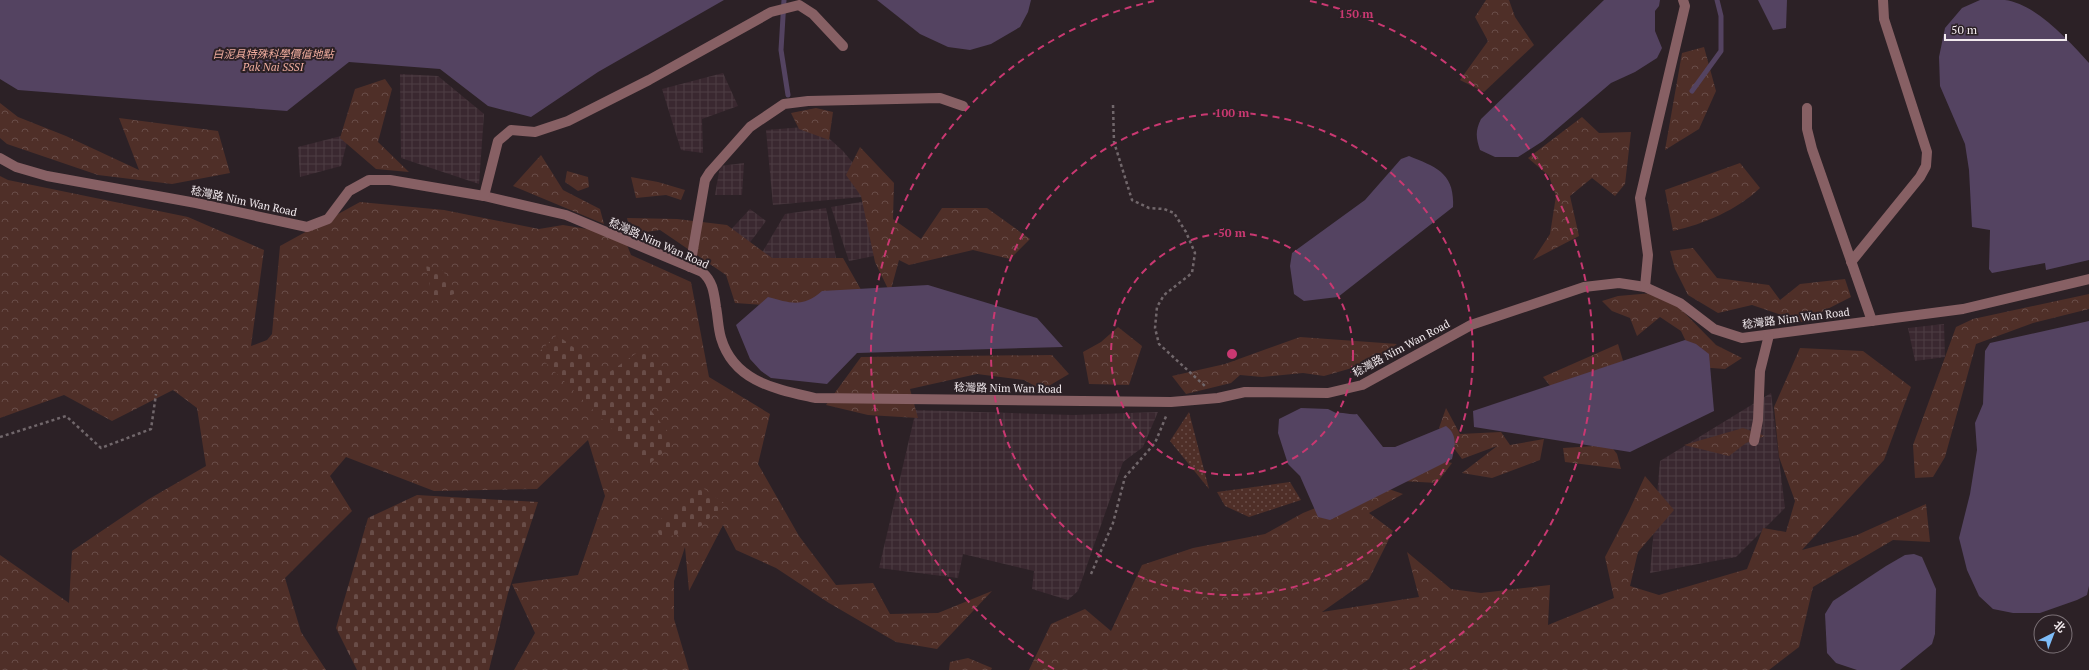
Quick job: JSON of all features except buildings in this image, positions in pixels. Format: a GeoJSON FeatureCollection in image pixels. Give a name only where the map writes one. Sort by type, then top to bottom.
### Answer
{"type":"FeatureCollection","features":[{"type":"Feature","properties":{"kind":"street"},"geometry":{"type":"LineString","coordinates":[[1645,287],[1648,255],[1640,198],[1685,6],[1683,0]]}},
{"type":"Feature","properties":{"kind":"street"},"geometry":{"type":"LineString","coordinates":[[1851,262],[1920,177],[1926,166],[1927,152],[1884,19],[1883,0]]}},
{"type":"Feature","properties":{"kind":"street"},"geometry":{"type":"LineString","coordinates":[[484,196],[498,141],[511,130],[535,132],[568,121],[649,80],[771,12],[799,5],[813,14],[843,46]]}},
{"type":"Feature","properties":{"kind":"street"},"geometry":{"type":"LineString","coordinates":[[690,267],[705,180],[710,172],[750,127],[784,104],[808,101],[940,98],[963,106]]}},
{"type":"Feature","properties":{"kind":"street"},"geometry":{"type":"LineString","coordinates":[[1807,108],[1807,129],[1812,149],[1872,321]]}},
{"type":"Feature","properties":{"kind":"street","name":"稔灣路 Nim Wan Road"},"geometry":{"type":"LineString","coordinates":[[0,158],[16,167],[48,176],[196,203],[307,227],[328,219],[349,191],[369,180],[390,180],[484,196],[566,215],[702,272],[710,279],[714,293],[721,337],[731,360],[754,380],[773,388],[816,398],[1171,402],[1218,398],[1245,392],[1328,393],[1362,385],[1471,325],[1584,287],[1619,283],[1645,287],[1680,303],[1714,329],[1742,338],[1963,309],[2089,279]]}},
{"type":"Feature","properties":{"kind":"street"},"geometry":{"type":"LineString","coordinates":[[1754,441],[1758,420],[1760,370],[1769,335]]}},
{"type":"Feature","properties":{"kind":"path"},"geometry":{"type":"LineString","coordinates":[[1113,105],[1114,142],[1132,200],[1149,208],[1164,209],[1174,213],[1186,232],[1195,253],[1192,273],[1164,295],[1157,307],[1155,328],[1159,344],[1218,398]]}},
{"type":"Feature","properties":{"kind":"path"},"geometry":{"type":"LineString","coordinates":[[0,436],[66,416],[102,448],[151,429],[156,394]]}},
{"type":"Feature","properties":{"kind":"path"},"geometry":{"type":"LineString","coordinates":[[1091,574],[1113,522],[1125,477],[1155,443],[1163,428],[1171,402]]}},
{"type":"Feature","properties":{"kind":"shaded area","name":"白泥具特殊科學價值地點 Pak Nai SSSI"},"geometry":{"type":"Polygon","coordinates":[[[0,0],[724,0],[598,72],[531,117],[488,106],[440,69],[349,62],[287,111],[18,90],[0,79],[0,0]]]}},
{"type":"Feature","properties":{"kind":"shaded area"},"geometry":{"type":"Polygon","coordinates":[[[877,0],[1031,0],[1028,12],[1020,27],[991,44],[970,50],[948,47],[920,34],[877,0]]]}},
{"type":"Feature","properties":{"kind":"shaded area"},"geometry":{"type":"Polygon","coordinates":[[[1604,0],[1660,0],[1659,6],[1655,11],[1655,31],[1662,48],[1657,58],[1635,72],[1611,83],[1543,141],[1518,157],[1495,157],[1480,150],[1477,134],[1481,119],[1604,0]]]}},
{"type":"Feature","properties":{"kind":"shaded area"},"geometry":{"type":"Polygon","coordinates":[[[1758,0],[1787,0],[1786,28],[1773,30],[1758,0]]]}},
{"type":"Feature","properties":{"kind":"shaded area"},"geometry":{"type":"Polygon","coordinates":[[[1980,0],[2005,0],[2028,8],[2062,34],[2089,63],[2089,260],[2046,270],[2045,263],[1992,273],[1989,269],[1990,230],[1972,227],[1969,170],[1965,144],[1940,86],[1939,57],[1945,28],[1962,8],[1980,0]]]}},
{"type":"Feature","properties":{"kind":"shaded area"},"geometry":{"type":"Polygon","coordinates":[[[723,73],[738,106],[702,119],[703,153],[681,150],[662,89],[723,73]]]}},
{"type":"Feature","properties":{"kind":"shaded area"},"geometry":{"type":"Polygon","coordinates":[[[400,74],[438,76],[484,114],[479,184],[401,158],[400,74]]]}},
{"type":"Feature","properties":{"kind":"shaded area"},"geometry":{"type":"Polygon","coordinates":[[[804,127],[822,132],[843,151],[858,169],[873,196],[773,205],[766,130],[804,127]]]}},
{"type":"Feature","properties":{"kind":"shaded area"},"geometry":{"type":"Polygon","coordinates":[[[349,134],[341,166],[300,177],[298,147],[349,134]]]}},
{"type":"Feature","properties":{"kind":"shaded area"},"geometry":{"type":"Polygon","coordinates":[[[1409,156],[1428,164],[1442,173],[1451,186],[1453,207],[1338,297],[1304,301],[1294,294],[1290,266],[1292,253],[1365,200],[1401,159],[1409,156]]]}},
{"type":"Feature","properties":{"kind":"shaded area"},"geometry":{"type":"Polygon","coordinates":[[[744,163],[742,195],[715,195],[720,166],[744,163]]]}},
{"type":"Feature","properties":{"kind":"shaded area"},"geometry":{"type":"Polygon","coordinates":[[[867,201],[879,255],[849,261],[831,207],[867,201]]]}},
{"type":"Feature","properties":{"kind":"shaded area"},"geometry":{"type":"Polygon","coordinates":[[[826,208],[838,268],[760,256],[785,214],[826,208]]]}},
{"type":"Feature","properties":{"kind":"shaded area"},"geometry":{"type":"Polygon","coordinates":[[[750,209],[766,221],[742,253],[724,237],[750,209]]]}},
{"type":"Feature","properties":{"kind":"shaded area"},"geometry":{"type":"Polygon","coordinates":[[[928,285],[1037,318],[1063,347],[857,353],[827,384],[771,378],[761,371],[750,359],[736,325],[768,297],[796,303],[809,300],[822,291],[928,285]]]}},
{"type":"Feature","properties":{"kind":"shaded area"},"geometry":{"type":"Polygon","coordinates":[[[2089,321],[2089,586],[2087,595],[2040,613],[2013,613],[1993,609],[1979,596],[1967,570],[1959,538],[1970,494],[1977,450],[1975,423],[1983,404],[1985,351],[1990,343],[2089,321]]]}},
{"type":"Feature","properties":{"kind":"shaded area"},"geometry":{"type":"Polygon","coordinates":[[[1944,324],[1945,357],[1915,361],[1908,328],[1944,324]]]}},
{"type":"Feature","properties":{"kind":"shaded area"},"geometry":{"type":"Polygon","coordinates":[[[1685,340],[1696,344],[1709,354],[1714,411],[1630,452],[1474,427],[1473,411],[1685,340]]]}},
{"type":"Feature","properties":{"kind":"shaded area"},"geometry":{"type":"Polygon","coordinates":[[[1771,393],[1785,508],[1736,557],[1650,573],[1660,461],[1771,393]]]}},
{"type":"Feature","properties":{"kind":"shaded area"},"geometry":{"type":"Polygon","coordinates":[[[1301,408],[1328,409],[1336,413],[1357,414],[1383,447],[1395,447],[1446,426],[1450,429],[1455,441],[1452,459],[1330,520],[1318,517],[1300,476],[1288,464],[1278,433],[1279,419],[1301,408]]]}},
{"type":"Feature","properties":{"kind":"shaded area"},"geometry":{"type":"Polygon","coordinates":[[[916,410],[1073,415],[1158,412],[1143,447],[1123,462],[1078,591],[1068,600],[1032,589],[1034,571],[963,554],[958,578],[879,568],[916,410]]]}},
{"type":"Feature","properties":{"kind":"shaded area"},"geometry":{"type":"Polygon","coordinates":[[[1914,554],[1922,557],[1936,589],[1935,634],[1932,644],[1900,670],[1857,670],[1836,663],[1827,653],[1825,614],[1833,601],[1886,566],[1905,555],[1914,554]]]}},
{"type":"Feature","properties":{"kind":"green space"},"geometry":{"type":"Polygon","coordinates":[[[1486,0],[1509,0],[1515,17],[1534,45],[1484,92],[1460,80],[1488,41],[1475,17],[1486,0]]]}},
{"type":"Feature","properties":{"kind":"green space"},"geometry":{"type":"Polygon","coordinates":[[[1704,47],[1716,91],[1699,129],[1665,150],[1682,53],[1704,47]]]}},
{"type":"Feature","properties":{"kind":"green space"},"geometry":{"type":"Polygon","coordinates":[[[385,79],[392,89],[378,142],[409,172],[376,169],[340,138],[355,89],[385,79]]]}},
{"type":"Feature","properties":{"kind":"green space"},"geometry":{"type":"Polygon","coordinates":[[[0,103],[18,117],[66,136],[139,170],[119,118],[218,131],[230,173],[172,184],[98,175],[7,144],[0,138],[0,103]]]}},
{"type":"Feature","properties":{"kind":"green space"},"geometry":{"type":"Polygon","coordinates":[[[816,108],[833,112],[829,140],[799,129],[791,113],[816,108]]]}},
{"type":"Feature","properties":{"kind":"green space"},"geometry":{"type":"Polygon","coordinates":[[[1582,117],[1599,133],[1631,132],[1625,184],[1615,196],[1592,178],[1570,196],[1579,236],[1533,260],[1550,234],[1556,196],[1549,176],[1528,158],[1582,117]]]}},
{"type":"Feature","properties":{"kind":"green space"},"geometry":{"type":"Polygon","coordinates":[[[860,147],[894,183],[893,219],[921,239],[942,208],[987,208],[1030,239],[1010,259],[973,250],[909,265],[899,260],[890,293],[875,262],[861,196],[846,175],[860,147]]]}},
{"type":"Feature","properties":{"kind":"green space"},"geometry":{"type":"Polygon","coordinates":[[[541,155],[563,190],[600,209],[604,224],[513,186],[541,155]]]}},
{"type":"Feature","properties":{"kind":"green space"},"geometry":{"type":"Polygon","coordinates":[[[1740,163],[1760,188],[1741,203],[1720,215],[1673,231],[1665,190],[1740,163]]]}},
{"type":"Feature","properties":{"kind":"green space"},"geometry":{"type":"Polygon","coordinates":[[[567,171],[588,177],[589,187],[578,191],[565,182],[567,171]]]}},
{"type":"Feature","properties":{"kind":"green space"},"geometry":{"type":"Polygon","coordinates":[[[0,176],[8,180],[188,217],[264,250],[251,346],[267,340],[272,334],[280,246],[360,202],[444,210],[539,229],[563,225],[623,235],[631,255],[691,282],[709,377],[770,414],[758,464],[799,536],[836,585],[873,583],[890,614],[938,613],[992,591],[937,649],[896,642],[829,603],[776,568],[736,550],[723,525],[689,591],[685,547],[674,581],[674,619],[689,670],[514,670],[535,633],[512,584],[578,575],[605,496],[588,440],[537,489],[434,491],[346,457],[330,476],[352,511],[285,578],[301,632],[326,670],[0,670],[0,555],[69,603],[72,551],[149,499],[206,466],[197,408],[173,390],[112,421],[64,395],[0,418],[0,176]]]}},
{"type":"Feature","properties":{"kind":"green space"},"geometry":{"type":"Polygon","coordinates":[[[631,177],[658,182],[685,190],[681,200],[666,195],[636,198],[631,177]]]}},
{"type":"Feature","properties":{"kind":"green space"},"geometry":{"type":"Polygon","coordinates":[[[627,218],[677,219],[727,225],[772,258],[843,258],[864,295],[817,309],[735,303],[726,275],[660,230],[632,234],[627,218]]]}},
{"type":"Feature","properties":{"kind":"green space"},"geometry":{"type":"Polygon","coordinates":[[[1693,248],[1717,278],[1769,285],[1780,300],[1800,284],[1845,279],[1851,297],[1802,322],[1752,305],[1718,313],[1688,295],[1675,269],[1670,251],[1693,248]]]}},
{"type":"Feature","properties":{"kind":"green space"},"geometry":{"type":"Polygon","coordinates":[[[426,266],[443,271],[457,293],[433,301],[426,266]]]}},
{"type":"Feature","properties":{"kind":"green space"},"geometry":{"type":"Polygon","coordinates":[[[1664,292],[1716,345],[1742,358],[1725,369],[1698,367],[1681,331],[1660,317],[1637,336],[1630,318],[1612,311],[1602,301],[1618,296],[1664,292]]]}},
{"type":"Feature","properties":{"kind":"green space"},"geometry":{"type":"Polygon","coordinates":[[[2089,294],[2089,309],[2033,323],[1976,344],[1945,457],[1933,477],[1915,478],[1913,445],[1956,327],[1973,319],[2089,294]]]}},
{"type":"Feature","properties":{"kind":"green space"},"geometry":{"type":"Polygon","coordinates":[[[1118,327],[1142,346],[1129,385],[1089,384],[1083,352],[1101,342],[1118,327]]]}},
{"type":"Feature","properties":{"kind":"green space"},"geometry":{"type":"Polygon","coordinates":[[[557,335],[608,373],[644,348],[673,380],[648,407],[676,442],[648,465],[537,354],[557,335]]]}},
{"type":"Feature","properties":{"kind":"green space"},"geometry":{"type":"Polygon","coordinates":[[[1300,337],[1397,344],[1373,362],[1324,376],[1303,373],[1262,377],[1240,375],[1231,383],[1186,394],[1172,376],[1225,364],[1300,337]]]}},
{"type":"Feature","properties":{"kind":"green space"},"geometry":{"type":"Polygon","coordinates":[[[1618,344],[1624,364],[1552,388],[1543,377],[1618,344]]]}},
{"type":"Feature","properties":{"kind":"green space"},"geometry":{"type":"Polygon","coordinates":[[[1800,348],[1863,351],[1911,387],[1884,460],[1802,550],[1857,535],[1926,504],[1930,542],[1893,540],[1813,587],[1799,647],[1769,670],[1029,670],[1051,624],[1085,609],[1111,631],[1142,565],[1193,548],[1265,534],[1303,513],[1375,484],[1403,494],[1369,513],[1393,531],[1369,579],[1322,612],[1419,597],[1407,552],[1451,589],[1481,593],[1550,585],[1548,625],[1614,598],[1605,557],[1645,476],[1674,510],[1638,552],[1630,586],[1659,595],[1747,569],[1763,528],[1786,532],[1795,501],[1779,457],[1774,407],[1800,348]]]}},
{"type":"Feature","properties":{"kind":"green space"},"geometry":{"type":"Polygon","coordinates":[[[1052,355],[1069,374],[1042,390],[1024,380],[977,374],[910,389],[918,418],[868,415],[826,405],[861,357],[1052,355]]]}},
{"type":"Feature","properties":{"kind":"green space"},"geometry":{"type":"Polygon","coordinates":[[[1446,408],[1460,434],[1501,432],[1510,445],[1544,439],[1540,460],[1492,478],[1462,473],[1497,446],[1462,459],[1439,428],[1446,408]]]}},
{"type":"Feature","properties":{"kind":"green space"},"geometry":{"type":"Polygon","coordinates":[[[1189,412],[1209,489],[1170,441],[1189,412]]]}},
{"type":"Feature","properties":{"kind":"green space"},"geometry":{"type":"Polygon","coordinates":[[[1743,428],[1765,436],[1746,443],[1729,456],[1684,445],[1743,428]]]}},
{"type":"Feature","properties":{"kind":"green space"},"geometry":{"type":"Polygon","coordinates":[[[1610,445],[1617,454],[1621,469],[1565,462],[1563,448],[1610,445]]]}},
{"type":"Feature","properties":{"kind":"green space"},"geometry":{"type":"Polygon","coordinates":[[[1409,452],[1452,463],[1437,483],[1402,481],[1409,452]]]}},
{"type":"Feature","properties":{"kind":"green space"},"geometry":{"type":"Polygon","coordinates":[[[1290,482],[1301,500],[1249,517],[1225,506],[1217,492],[1290,482]]]}},
{"type":"Feature","properties":{"kind":"green space"},"geometry":{"type":"Polygon","coordinates":[[[700,486],[725,504],[701,526],[662,539],[654,525],[700,486]]]}},
{"type":"Feature","properties":{"kind":"green space"},"geometry":{"type":"Polygon","coordinates":[[[417,495],[538,502],[508,593],[489,670],[357,670],[336,628],[368,518],[417,495]]]}},
{"type":"Feature","properties":{"kind":"green space"},"geometry":{"type":"Polygon","coordinates":[[[968,658],[992,668],[991,670],[949,670],[950,662],[968,658]]]}},
{"type":"Feature","properties":{"kind":"waterway"},"geometry":{"type":"LineString","coordinates":[[784,0],[781,50],[788,95]]}},
{"type":"Feature","properties":{"kind":"waterway"},"geometry":{"type":"LineString","coordinates":[[1692,91],[1721,51],[1721,16],[1717,0]]}}]}
